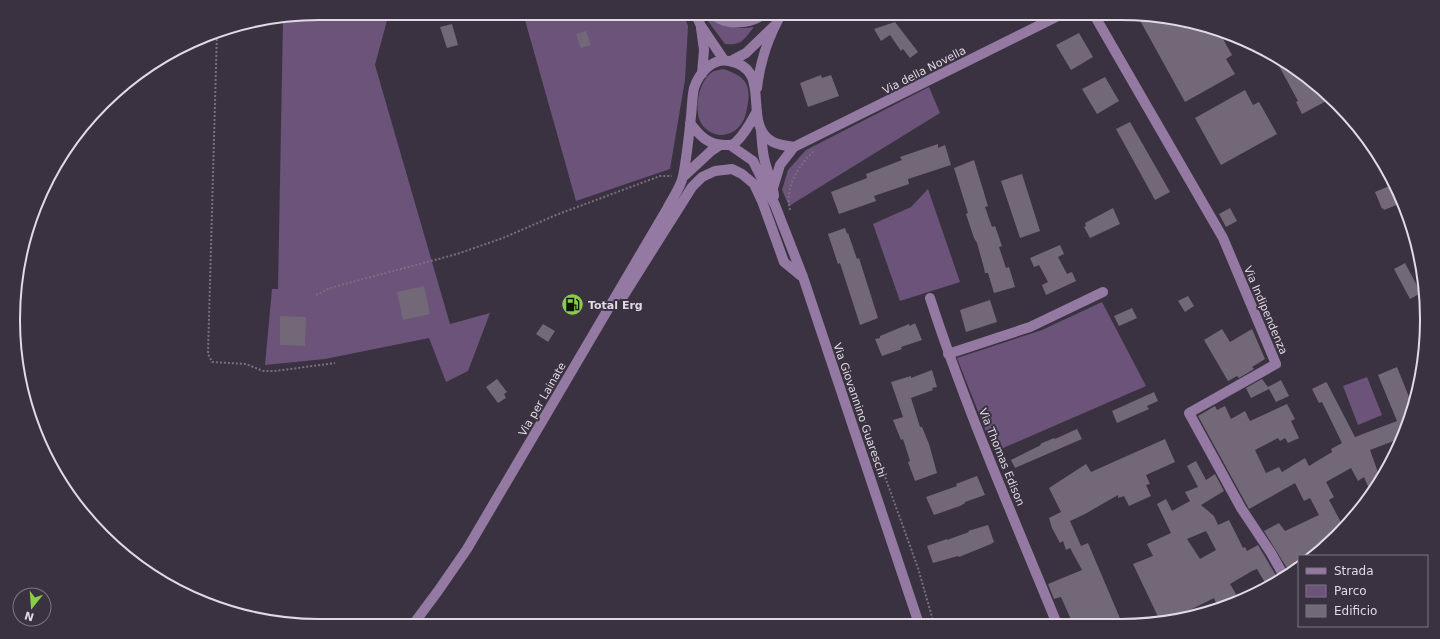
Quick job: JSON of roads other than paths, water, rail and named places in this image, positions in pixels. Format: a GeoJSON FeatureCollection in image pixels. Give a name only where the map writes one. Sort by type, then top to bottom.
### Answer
{"type":"FeatureCollection","features":[{"type":"Feature","properties":{"kind":"street"},"geometry":{"type":"LineString","coordinates":[[698,20],[727,61],[748,70],[753,77],[758,122],[761,130],[765,160],[773,188],[775,206]]}},
{"type":"Feature","properties":{"kind":"street"},"geometry":{"type":"LineString","coordinates":[[724,20],[738,23],[749,20]]}},
{"type":"Feature","properties":{"kind":"street"},"geometry":{"type":"LineString","coordinates":[[757,112],[742,136],[735,144],[713,144],[703,139],[690,123],[694,88],[705,70],[713,63],[727,61],[746,53],[778,20]]}},
{"type":"Feature","properties":{"kind":"street","name":"Via della Novella"},"geometry":{"type":"LineString","coordinates":[[794,147],[1050,20]]}},
{"type":"Feature","properties":{"kind":"street","name":"Via Indipendenza"},"geometry":{"type":"LineString","coordinates":[[1097,20],[1223,238],[1276,364],[1189,413],[1241,508],[1282,572]]}},
{"type":"Feature","properties":{"kind":"street"},"geometry":{"type":"LineString","coordinates":[[756,99],[758,76],[775,24]]}},
{"type":"Feature","properties":{"kind":"street"},"geometry":{"type":"LineString","coordinates":[[701,26],[704,50],[702,74]]}},
{"type":"Feature","properties":{"kind":"street","name":"Via per Lainate"},"geometry":{"type":"LineString","coordinates":[[683,178],[690,123]]}},
{"type":"Feature","properties":{"kind":"street"},"geometry":{"type":"LineString","coordinates":[[761,130],[773,142],[794,147],[780,165],[773,188]]}},
{"type":"Feature","properties":{"kind":"street"},"geometry":{"type":"LineString","coordinates":[[726,145],[753,161],[775,206]]}},
{"type":"Feature","properties":{"kind":"street","name":"Via per Lainate"},"geometry":{"type":"LineString","coordinates":[[417,619],[467,549],[667,209],[683,178],[711,151],[726,145]]}},
{"type":"Feature","properties":{"kind":"street"},"geometry":{"type":"LineString","coordinates":[[753,161],[786,157]]}},
{"type":"Feature","properties":{"kind":"street"},"geometry":{"type":"LineString","coordinates":[[609,307],[624,295],[692,187],[702,177],[715,171],[732,170],[742,174],[754,184],[762,201],[784,262],[803,277]]}},
{"type":"Feature","properties":{"kind":"street","name":"Via Giovannino Guareschi"},"geometry":{"type":"LineString","coordinates":[[775,206],[803,277],[917,619]]}},
{"type":"Feature","properties":{"kind":"street"},"geometry":{"type":"LineString","coordinates":[[948,354],[1030,327],[1103,292]]}},
{"type":"Feature","properties":{"kind":"street","name":"Via Thomas Edison"},"geometry":{"type":"LineString","coordinates":[[930,298],[948,354],[1055,619]]}},
{"type":"Feature","properties":{"kind":"place","name":"Total Erg"},"geometry":{"type":"Point","coordinates":[572,305]}}]}
